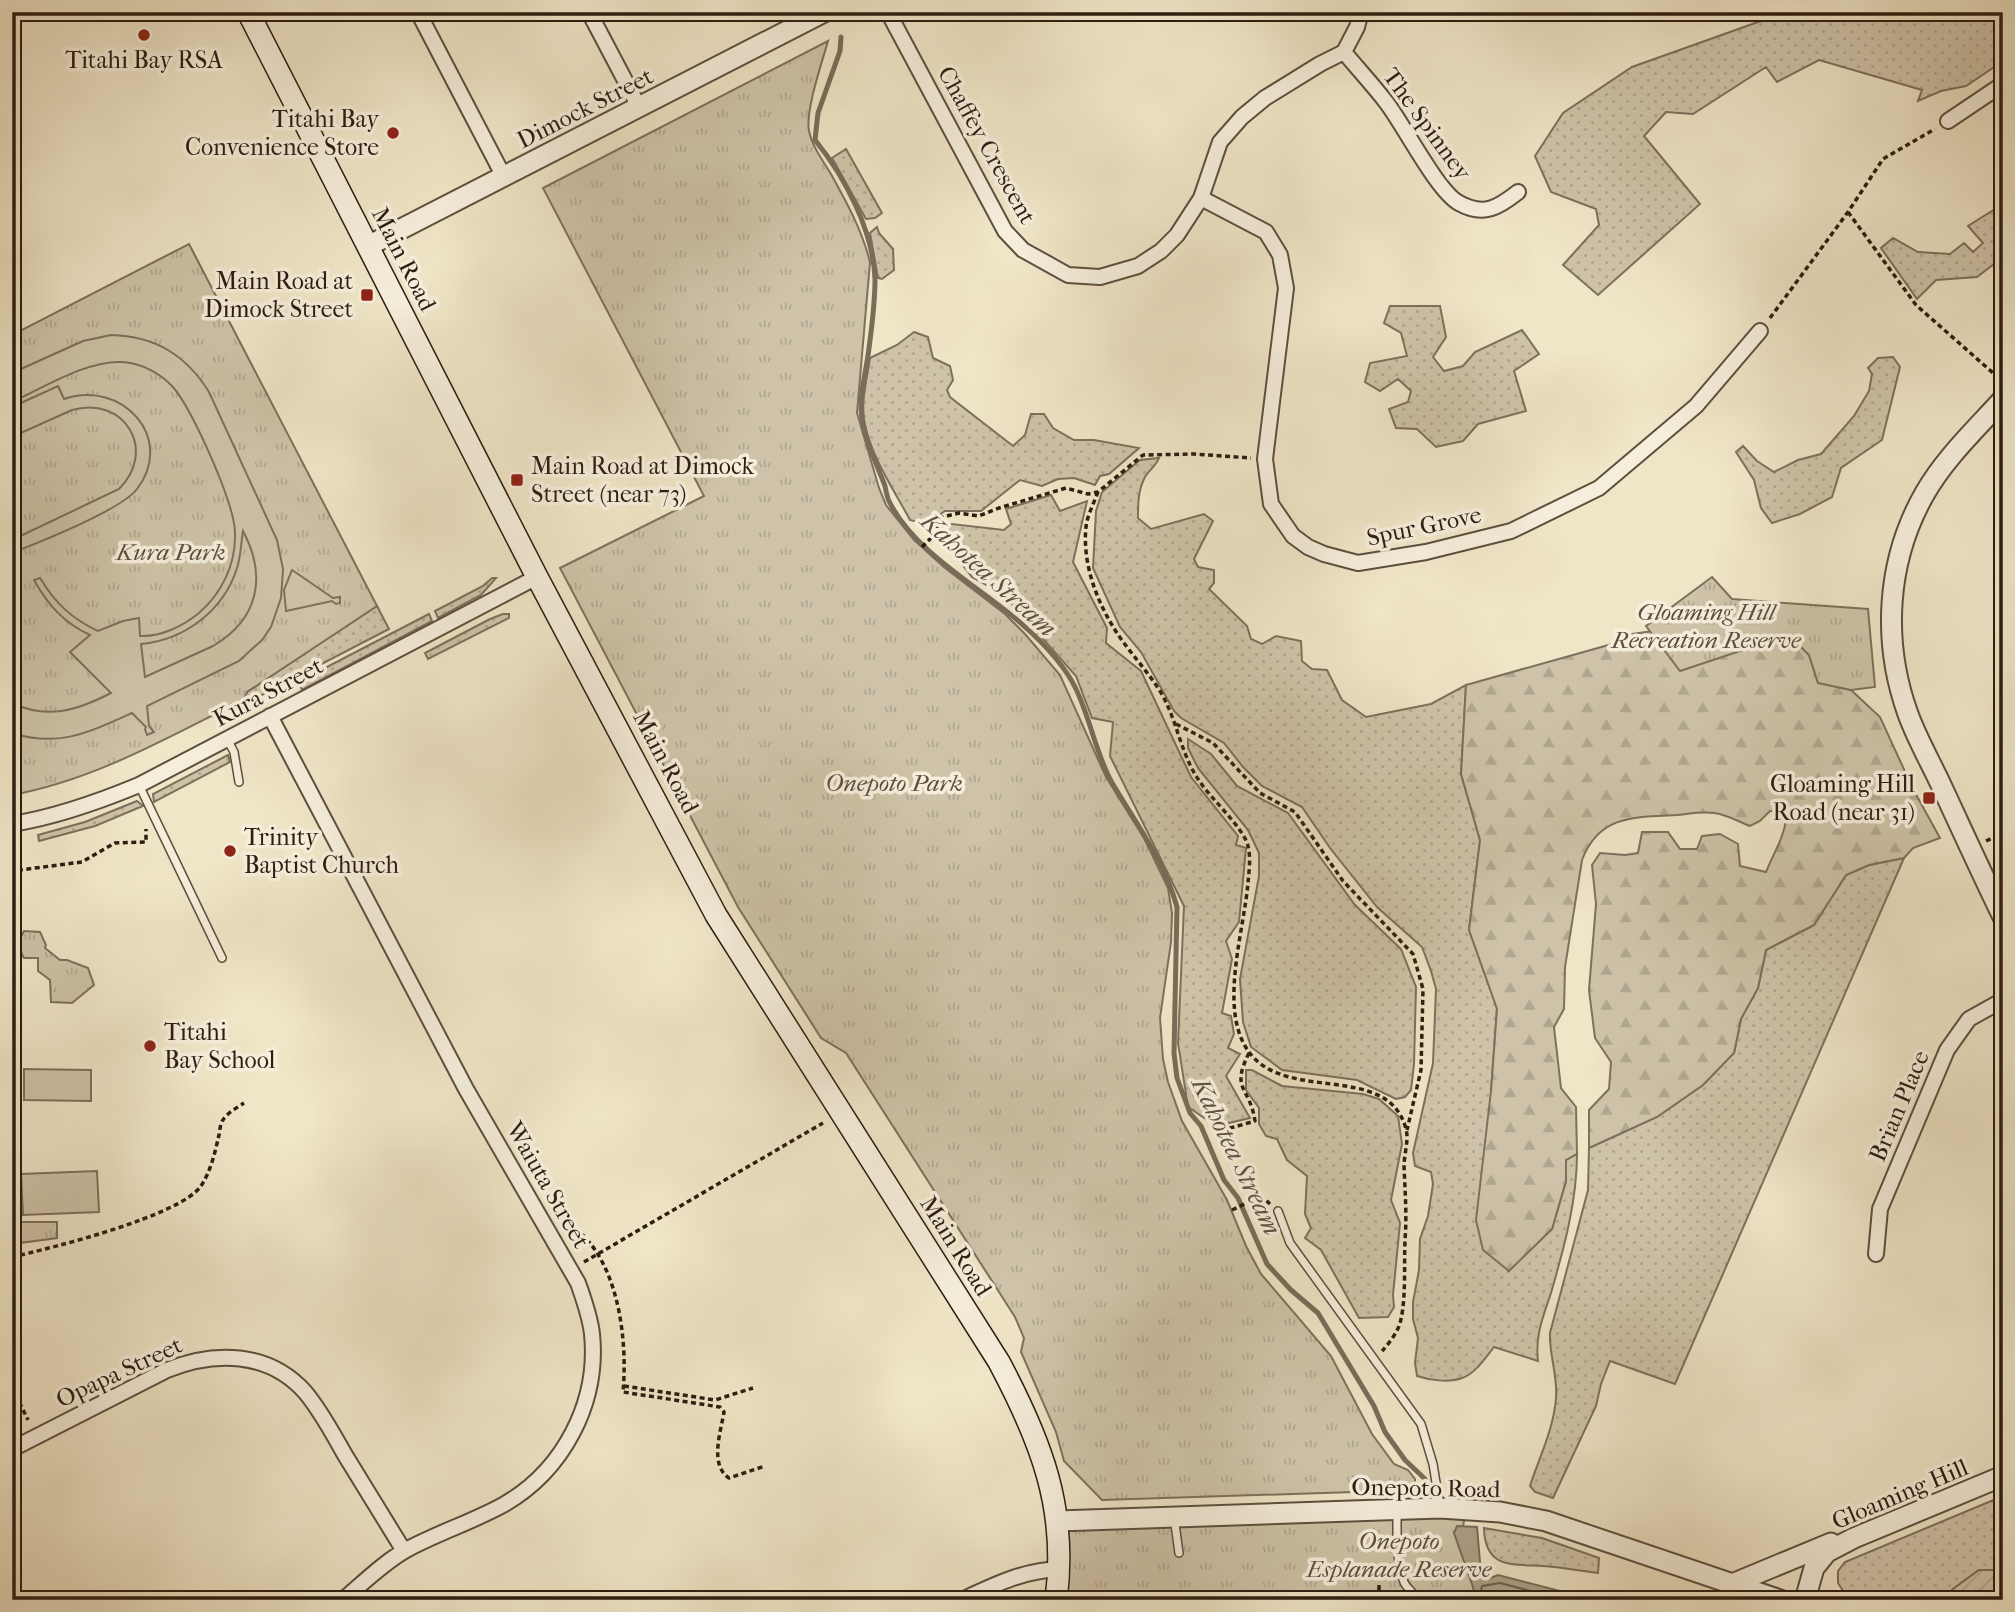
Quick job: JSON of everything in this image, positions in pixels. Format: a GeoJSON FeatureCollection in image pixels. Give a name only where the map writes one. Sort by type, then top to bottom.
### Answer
{"type":"FeatureCollection","features":[{"type":"Feature","properties":{"kind":"main road","name":"Main Road"},"geometry":{"type":"LineString","coordinates":[[248,12],[537,577],[716,915],[999,1362],[1022,1406],[1055,1498],[1060,1569],[1056,1600]]}},
{"type":"Feature","properties":{"kind":"street"},"geometry":{"type":"LineString","coordinates":[[418,12],[504,177]]}},
{"type":"Feature","properties":{"kind":"street"},"geometry":{"type":"LineString","coordinates":[[589,12],[639,107]]}},
{"type":"Feature","properties":{"kind":"street","name":"Dimock Street"},"geometry":{"type":"LineString","coordinates":[[368,246],[824,12]]}},
{"type":"Feature","properties":{"kind":"street","name":"Chaffey Crescent"},"geometry":{"type":"LineString","coordinates":[[888,12],[1005,231],[1023,250],[1068,275],[1100,277],[1138,266],[1161,251],[1177,235],[1201,198],[1220,142],[1242,117],[1265,98],[1344,52]]}},
{"type":"Feature","properties":{"kind":"street"},"geometry":{"type":"LineString","coordinates":[[1344,52],[1357,27],[1361,12]]}},
{"type":"Feature","properties":{"kind":"street","name":"The Spinney"},"geometry":{"type":"LineString","coordinates":[[1344,52],[1387,103],[1439,182],[1458,203],[1481,210],[1497,208],[1518,192]]}},
{"type":"Feature","properties":{"kind":"street"},"geometry":{"type":"LineString","coordinates":[[1948,121],[2003,84]]}},
{"type":"Feature","properties":{"kind":"street","name":"Spur Grove"},"geometry":{"type":"LineString","coordinates":[[1201,198],[1266,232],[1280,255],[1286,288],[1265,458],[1271,504],[1293,536],[1308,547],[1358,563],[1426,552],[1511,531],[1599,488],[1696,406],[1760,331]]}},
{"type":"Feature","properties":{"kind":"street"},"geometry":{"type":"LineString","coordinates":[[2003,399],[1947,461],[1925,493],[1908,528],[1893,586],[1891,642],[1896,673],[1908,715],[2003,917]]}},
{"type":"Feature","properties":{"kind":"street","name":"Kura Street"},"geometry":{"type":"LineString","coordinates":[[12,824],[33,821],[80,807],[139,785],[537,577]]}},
{"type":"Feature","properties":{"kind":"street","name":"Waiuta Street"},"geometry":{"type":"LineString","coordinates":[[270,716],[466,1088],[578,1283],[592,1335],[591,1373],[583,1409],[572,1436],[542,1476],[504,1504],[404,1551],[343,1600]]}},
{"type":"Feature","properties":{"kind":"street","name":"Brian Place"},"geometry":{"type":"LineString","coordinates":[[1876,1254],[1880,1209],[1947,1050],[1969,1019],[2003,1000]]}},
{"type":"Feature","properties":{"kind":"street","name":"Opapa Street"},"geometry":{"type":"LineString","coordinates":[[12,1449],[190,1360],[214,1356],[257,1361],[290,1378],[314,1403],[404,1551]]}},
{"type":"Feature","properties":{"kind":"street","name":"Gloaming Hill"},"geometry":{"type":"LineString","coordinates":[[1805,1600],[1810,1578],[1819,1559],[1827,1552],[1854,1538],[2003,1476]]}},
{"type":"Feature","properties":{"kind":"street","name":"Onepoto Road"},"geometry":{"type":"LineString","coordinates":[[1058,1521],[1440,1508],[1500,1512],[1546,1521],[1780,1600]]}},
{"type":"Feature","properties":{"kind":"street"},"geometry":{"type":"LineString","coordinates":[[1732,1584],[1839,1539],[1854,1538]]}},
{"type":"Feature","properties":{"kind":"street"},"geometry":{"type":"LineString","coordinates":[[962,1600],[1024,1574],[1060,1569]]}},
{"type":"Feature","properties":{"kind":"lane"},"geometry":{"type":"LineString","coordinates":[[227,739],[233,752],[239,782]]}},
{"type":"Feature","properties":{"kind":"lane"},"geometry":{"type":"LineString","coordinates":[[139,785],[222,958]]}},
{"type":"Feature","properties":{"kind":"lane"},"geometry":{"type":"LineString","coordinates":[[1278,1211],[1290,1242],[1421,1424],[1433,1464],[1440,1508]]}},
{"type":"Feature","properties":{"kind":"lane"},"geometry":{"type":"LineString","coordinates":[[1397,1509],[1398,1546],[1404,1584],[1415,1594],[1417,1600]]}},
{"type":"Feature","properties":{"kind":"lane"},"geometry":{"type":"LineString","coordinates":[[1174,1517],[1180,1553]]}},
{"type":"Feature","properties":{"kind":"path"},"geometry":{"type":"LineString","coordinates":[[1760,331],[1782,305],[1883,159],[1948,121]]}},
{"type":"Feature","properties":{"kind":"path"},"geometry":{"type":"LineString","coordinates":[[1848,212],[1916,304],[2003,381]]}},
{"type":"Feature","properties":{"kind":"path"},"geometry":{"type":"LineString","coordinates":[[922,547],[937,533],[937,524],[943,517],[959,513],[979,516],[1066,488],[1088,494],[1098,492],[1143,455],[1194,454],[1265,458]]}},
{"type":"Feature","properties":{"kind":"path"},"geometry":{"type":"LineString","coordinates":[[1098,492],[1086,526],[1086,563],[1098,594],[1117,634],[1161,692],[1197,777],[1248,845],[1250,870],[1236,962],[1235,1011],[1241,1041],[1251,1058],[1273,1073],[1298,1081],[1364,1089],[1383,1098],[1399,1112],[1407,1132]]}},
{"type":"Feature","properties":{"kind":"path"},"geometry":{"type":"LineString","coordinates":[[1176,724],[1213,743],[1260,793],[1295,812],[1343,881],[1413,954],[1423,989],[1421,1070],[1407,1132],[1404,1163],[1406,1220],[1401,1320],[1392,1339],[1374,1360]]}},
{"type":"Feature","properties":{"kind":"path"},"geometry":{"type":"LineString","coordinates":[[12,877],[20,870],[82,862],[115,843],[146,842],[146,818]]}},
{"type":"Feature","properties":{"kind":"path"},"geometry":{"type":"LineString","coordinates":[[1248,1053],[1240,1070],[1239,1080],[1253,1108],[1255,1121],[1227,1129],[1223,1137],[1225,1147],[1252,1187],[1278,1211]]}},
{"type":"Feature","properties":{"kind":"path"},"geometry":{"type":"LineString","coordinates":[[12,1257],[51,1248],[154,1215],[195,1194],[204,1181],[223,1120],[244,1103]]}},
{"type":"Feature","properties":{"kind":"path"},"geometry":{"type":"LineString","coordinates":[[582,1264],[823,1123]]}},
{"type":"Feature","properties":{"kind":"path"},"geometry":{"type":"LineString","coordinates":[[1233,1209],[1261,1196]]}},
{"type":"Feature","properties":{"kind":"path"},"geometry":{"type":"LineString","coordinates":[[558,1221],[569,1223],[599,1254],[622,1329],[625,1369],[623,1392],[720,1407],[724,1412],[717,1453],[724,1475],[729,1478],[765,1466]]}},
{"type":"Feature","properties":{"kind":"path"},"geometry":{"type":"LineString","coordinates":[[624,1386],[715,1400],[753,1388]]}},
{"type":"Feature","properties":{"kind":"path"},"geometry":{"type":"LineString","coordinates":[[12,1387],[28,1420]]}},
{"type":"Feature","properties":{"kind":"path"},"geometry":{"type":"LineString","coordinates":[[1379,1584],[1379,1600]]}},
{"type":"Feature","properties":{"kind":"green space"},"geometry":{"type":"Polygon","coordinates":[[[1786,12],[2003,12],[2003,61],[1966,86],[1941,91],[1918,101],[1922,90],[1819,60],[1777,82],[1766,67],[1693,114],[1666,112],[1644,136],[1700,204],[1598,295],[1563,265],[1599,225],[1596,209],[1551,192],[1535,156],[1563,113],[1632,67],[1786,12]]]}},
{"type":"Feature","properties":{"kind":"green space","name":"Onepoto Park"},"geometry":{"type":"Polygon","coordinates":[[[828,41],[808,123],[810,137],[854,217],[870,262],[857,413],[879,488],[886,505],[914,540],[945,568],[1005,614],[1060,675],[1106,777],[1144,838],[1168,888],[1172,913],[1171,942],[1160,1018],[1163,1059],[1182,1121],[1227,1200],[1261,1274],[1331,1356],[1372,1434],[1394,1464],[1408,1470],[1415,1479],[1415,1490],[1102,1500],[1064,1461],[1056,1432],[1021,1352],[1024,1338],[1015,1317],[846,1053],[821,1038],[738,907],[560,568],[704,496],[543,188],[828,41]]]}},
{"type":"Feature","properties":{"kind":"green space"},"geometry":{"type":"Polygon","coordinates":[[[846,149],[882,213],[875,218],[866,219],[832,158],[846,149]]]}},
{"type":"Feature","properties":{"kind":"green space"},"geometry":{"type":"Polygon","coordinates":[[[2003,204],[2003,257],[1977,277],[1936,280],[1917,299],[1881,248],[1893,238],[1918,252],[1950,254],[1964,243],[1973,252],[1983,243],[1968,226],[2003,204]]]}},
{"type":"Feature","properties":{"kind":"green space"},"geometry":{"type":"Polygon","coordinates":[[[877,227],[893,249],[894,270],[882,279],[878,278],[870,233],[877,227]]]}},
{"type":"Feature","properties":{"kind":"green space","name":"Kura Park"},"geometry":{"type":"Polygon","coordinates":[[[189,244],[377,606],[247,692],[244,699],[235,704],[99,769],[71,780],[12,795],[12,335],[189,244]]]}},
{"type":"Feature","properties":{"kind":"green space"},"geometry":{"type":"Polygon","coordinates":[[[1390,306],[1440,306],[1446,337],[1433,357],[1444,371],[1463,366],[1475,352],[1522,330],[1539,354],[1514,371],[1526,411],[1478,424],[1463,441],[1436,447],[1417,429],[1396,428],[1389,409],[1408,402],[1411,391],[1398,379],[1380,391],[1365,382],[1370,363],[1407,356],[1401,333],[1384,323],[1390,306]]]}},
{"type":"Feature","properties":{"kind":"green space"},"geometry":{"type":"Polygon","coordinates":[[[914,332],[928,337],[933,358],[950,366],[953,380],[947,390],[950,397],[1013,446],[1025,435],[1031,414],[1044,414],[1053,428],[1074,440],[1094,440],[1139,448],[1109,474],[1100,476],[1095,485],[1074,478],[1058,479],[1042,486],[1020,480],[981,511],[945,511],[926,524],[910,520],[873,450],[863,409],[870,358],[897,345],[914,332]]]}},
{"type":"Feature","properties":{"kind":"green space"},"geometry":{"type":"Polygon","coordinates":[[[111,335],[142,339],[168,350],[200,379],[209,392],[277,540],[283,569],[281,598],[271,627],[262,640],[239,661],[147,706],[149,726],[154,732],[147,735],[146,727],[132,713],[88,732],[45,739],[12,733],[12,703],[38,711],[63,711],[111,693],[70,652],[90,635],[57,612],[34,580],[40,578],[65,609],[98,631],[139,618],[140,636],[156,635],[186,622],[207,605],[226,577],[235,545],[228,501],[201,435],[181,398],[173,387],[156,373],[122,362],[94,365],[12,402],[12,373],[83,341],[111,335]],[[243,531],[238,563],[231,583],[223,597],[201,620],[173,636],[141,644],[145,677],[213,646],[240,623],[249,610],[256,580],[250,548],[243,531]]]}},
{"type":"Feature","properties":{"kind":"green space"},"geometry":{"type":"Polygon","coordinates":[[[1893,357],[1900,367],[1882,440],[1841,468],[1832,497],[1800,514],[1772,523],[1761,508],[1754,480],[1736,452],[1743,446],[1757,461],[1774,472],[1798,460],[1821,454],[1854,416],[1869,391],[1872,374],[1868,368],[1878,358],[1893,357]]]}},
{"type":"Feature","properties":{"kind":"green space"},"geometry":{"type":"Polygon","coordinates":[[[58,386],[64,399],[85,395],[105,397],[123,405],[137,417],[146,433],[150,451],[147,470],[137,489],[115,506],[79,525],[12,553],[12,540],[119,489],[130,474],[135,458],[135,443],[130,429],[120,418],[91,407],[72,410],[12,437],[12,407],[58,386]]]}},
{"type":"Feature","properties":{"kind":"green space"},"geometry":{"type":"Polygon","coordinates":[[[1159,458],[1143,482],[1138,518],[1151,529],[1204,514],[1213,521],[1194,559],[1198,567],[1214,570],[1214,583],[1209,589],[1247,626],[1251,639],[1262,644],[1276,636],[1301,641],[1302,661],[1312,669],[1327,670],[1342,700],[1366,717],[1431,704],[1466,685],[1461,774],[1480,840],[1469,930],[1497,1008],[1491,1091],[1508,1271],[1552,1229],[1566,1181],[1566,1159],[1577,1154],[1569,1224],[1540,1326],[1538,1361],[1494,1347],[1476,1369],[1462,1378],[1439,1380],[1417,1376],[1415,1363],[1418,1338],[1413,1319],[1413,1302],[1419,1270],[1420,1239],[1428,1216],[1433,1184],[1431,1172],[1415,1166],[1413,1153],[1433,1063],[1436,989],[1431,971],[1422,947],[1377,907],[1330,848],[1302,807],[1262,786],[1224,743],[1181,718],[1174,711],[1141,652],[1120,627],[1093,568],[1096,511],[1102,492],[1140,460],[1159,458]]]}},
{"type":"Feature","properties":{"kind":"green space"},"geometry":{"type":"Polygon","coordinates":[[[1051,495],[1060,511],[1087,501],[1073,562],[1107,628],[1106,643],[1141,671],[1191,777],[1238,836],[1236,845],[1246,848],[1239,922],[1226,941],[1232,959],[1222,1013],[1231,1016],[1234,1034],[1228,1048],[1240,1054],[1226,1076],[1250,1118],[1216,1126],[1188,1107],[1178,1043],[1184,906],[1110,756],[1113,722],[1092,718],[1076,676],[1004,595],[972,577],[942,539],[943,523],[1004,530],[1011,524],[1006,509],[1051,495]]]}},
{"type":"Feature","properties":{"kind":"green space"},"geometry":{"type":"Polygon","coordinates":[[[292,570],[333,598],[340,597],[340,603],[332,601],[286,611],[284,590],[292,570]]]}},
{"type":"Feature","properties":{"kind":"green space","name":"Gloaming Hill Recreation Reserve"},"geometry":{"type":"Polygon","coordinates":[[[1712,577],[1732,599],[1868,609],[1875,687],[1851,690],[1818,683],[1809,655],[1799,645],[1776,639],[1680,671],[1646,626],[1712,577]]]}},
{"type":"Feature","properties":{"kind":"green space"},"geometry":{"type":"Polygon","coordinates":[[[496,578],[481,595],[438,618],[435,611],[483,586],[496,578]]]}},
{"type":"Feature","properties":{"kind":"green space"},"geometry":{"type":"Polygon","coordinates":[[[377,606],[389,629],[256,698],[244,699],[247,692],[377,606]]]}},
{"type":"Feature","properties":{"kind":"green space"},"geometry":{"type":"Polygon","coordinates":[[[429,614],[432,621],[302,690],[298,682],[429,614]]]}},
{"type":"Feature","properties":{"kind":"green space"},"geometry":{"type":"Polygon","coordinates":[[[503,614],[509,614],[509,618],[428,659],[425,653],[503,614]]]}},
{"type":"Feature","properties":{"kind":"green space"},"geometry":{"type":"Polygon","coordinates":[[[1673,628],[1776,639],[1799,645],[1809,655],[1818,683],[1851,690],[1880,717],[1913,789],[1940,838],[1913,848],[1904,858],[1869,865],[1846,875],[1814,925],[1766,950],[1758,988],[1741,1019],[1734,1053],[1703,1085],[1657,1117],[1589,1148],[1589,1110],[1609,1089],[1611,1062],[1595,1038],[1589,990],[1596,904],[1592,865],[1600,853],[1638,853],[1642,832],[1668,832],[1680,849],[1697,849],[1702,836],[1720,834],[1738,844],[1740,866],[1766,872],[1781,839],[1786,819],[1779,811],[1770,811],[1750,826],[1723,815],[1700,812],[1632,818],[1620,821],[1598,834],[1582,860],[1565,967],[1564,1009],[1554,1027],[1561,1088],[1576,1107],[1577,1154],[1566,1160],[1566,1181],[1552,1229],[1509,1271],[1483,1250],[1476,1220],[1491,1091],[1497,1009],[1469,930],[1480,840],[1461,774],[1466,685],[1612,644],[1632,634],[1673,628]]]}},
{"type":"Feature","properties":{"kind":"green space"},"geometry":{"type":"Polygon","coordinates":[[[1188,739],[1211,754],[1237,786],[1288,813],[1355,905],[1401,949],[1416,987],[1414,1064],[1411,1090],[1405,1097],[1396,1099],[1357,1080],[1282,1070],[1251,1047],[1243,1022],[1240,979],[1259,876],[1259,853],[1248,830],[1198,768],[1188,748],[1188,739]]]}},
{"type":"Feature","properties":{"kind":"green space"},"geometry":{"type":"Polygon","coordinates":[[[228,755],[230,762],[154,802],[153,794],[228,755]]]}},
{"type":"Feature","properties":{"kind":"green space"},"geometry":{"type":"Polygon","coordinates":[[[137,801],[143,806],[95,826],[39,841],[38,835],[85,822],[137,801]]]}},
{"type":"Feature","properties":{"kind":"green space"},"geometry":{"type":"Polygon","coordinates":[[[1904,858],[1675,1384],[1610,1361],[1596,1406],[1553,1498],[1535,1492],[1530,1486],[1555,1409],[1556,1382],[1550,1333],[1588,1190],[1589,1148],[1657,1117],[1703,1085],[1734,1053],[1741,1019],[1758,988],[1766,950],[1814,925],[1846,875],[1869,865],[1904,858]]]}},
{"type":"Feature","properties":{"kind":"green space"},"geometry":{"type":"Polygon","coordinates":[[[24,931],[40,932],[45,948],[60,960],[88,968],[94,985],[72,1003],[51,1002],[50,980],[38,971],[38,958],[24,958],[17,944],[24,931]]]}},
{"type":"Feature","properties":{"kind":"green space"},"geometry":{"type":"Polygon","coordinates":[[[24,1069],[91,1070],[91,1101],[24,1100],[24,1069]]]}},
{"type":"Feature","properties":{"kind":"green space"},"geometry":{"type":"Polygon","coordinates":[[[1246,1070],[1252,1070],[1282,1086],[1363,1094],[1379,1099],[1398,1116],[1402,1144],[1391,1200],[1400,1223],[1394,1307],[1388,1317],[1359,1318],[1321,1250],[1305,1238],[1311,1228],[1305,1214],[1307,1176],[1287,1160],[1277,1139],[1266,1136],[1259,1124],[1259,1108],[1246,1090],[1246,1070]]]}},
{"type":"Feature","properties":{"kind":"green space"},"geometry":{"type":"Polygon","coordinates":[[[97,1171],[99,1212],[23,1215],[21,1174],[97,1171]]]}},
{"type":"Feature","properties":{"kind":"green space"},"geometry":{"type":"Polygon","coordinates":[[[12,1222],[57,1222],[57,1238],[12,1244],[12,1222]]]}},
{"type":"Feature","properties":{"kind":"green space"},"geometry":{"type":"Polygon","coordinates":[[[2003,1496],[2003,1570],[1979,1570],[1953,1589],[1945,1600],[1849,1600],[1838,1583],[1838,1571],[1845,1562],[2003,1496]]]}},
{"type":"Feature","properties":{"kind":"green space","name":"Onepoto Esplanade Reserve"},"geometry":{"type":"Polygon","coordinates":[[[1466,1508],[1463,1527],[1474,1584],[1472,1600],[1056,1600],[1058,1521],[1466,1508]]]}},
{"type":"Feature","properties":{"kind":"green space"},"geometry":{"type":"Polygon","coordinates":[[[1484,1528],[1542,1538],[1599,1558],[1598,1573],[1502,1562],[1489,1551],[1484,1528]]]}},
{"type":"Feature","properties":{"kind":"green space"},"geometry":{"type":"Polygon","coordinates":[[[1979,1570],[2003,1570],[2003,1596],[1945,1600],[1953,1589],[1979,1570]]]}},
{"type":"Feature","properties":{"kind":"water"},"geometry":{"type":"Polygon","coordinates":[[[1457,1526],[1477,1527],[1480,1562],[1488,1579],[1498,1575],[1572,1594],[1576,1600],[1472,1600],[1474,1590],[1454,1533],[1457,1526]]]}},
{"type":"Feature","properties":{"kind":"waterway","name":"Kahotea Stream"},"geometry":{"type":"LineString","coordinates":[[841,37],[840,51],[818,113],[815,140],[837,170],[856,205],[873,260],[874,305],[861,410],[867,440],[888,499],[900,520],[915,537],[950,569],[1031,632],[1059,662],[1075,687],[1105,770],[1157,857],[1177,907],[1174,1053],[1177,1078],[1190,1113],[1201,1126],[1224,1180],[1238,1198],[1267,1264],[1291,1290],[1318,1313],[1374,1406],[1385,1432],[1405,1460],[1425,1479]]}},
{"type":"Feature","properties":{"kind":"place","name":"Titahi Bay RSA"},"geometry":{"type":"Point","coordinates":[144,35]}},
{"type":"Feature","properties":{"kind":"place","name":"Titahi Bay Convenience Store"},"geometry":{"type":"Point","coordinates":[393,133]}},
{"type":"Feature","properties":{"kind":"place","name":"Main Road at Dimock Street"},"geometry":{"type":"Point","coordinates":[367,295]}},
{"type":"Feature","properties":{"kind":"place","name":"Main Road at Dimock Street (near 73)"},"geometry":{"type":"Point","coordinates":[517,480]}},
{"type":"Feature","properties":{"kind":"place","name":"Gloaming Hill Road (near 31)"},"geometry":{"type":"Point","coordinates":[1929,798]}},
{"type":"Feature","properties":{"kind":"place","name":"Trinity Baptist Church"},"geometry":{"type":"Point","coordinates":[230,851]}},
{"type":"Feature","properties":{"kind":"place","name":"Titahi Bay School"},"geometry":{"type":"Point","coordinates":[150,1046]}}]}
